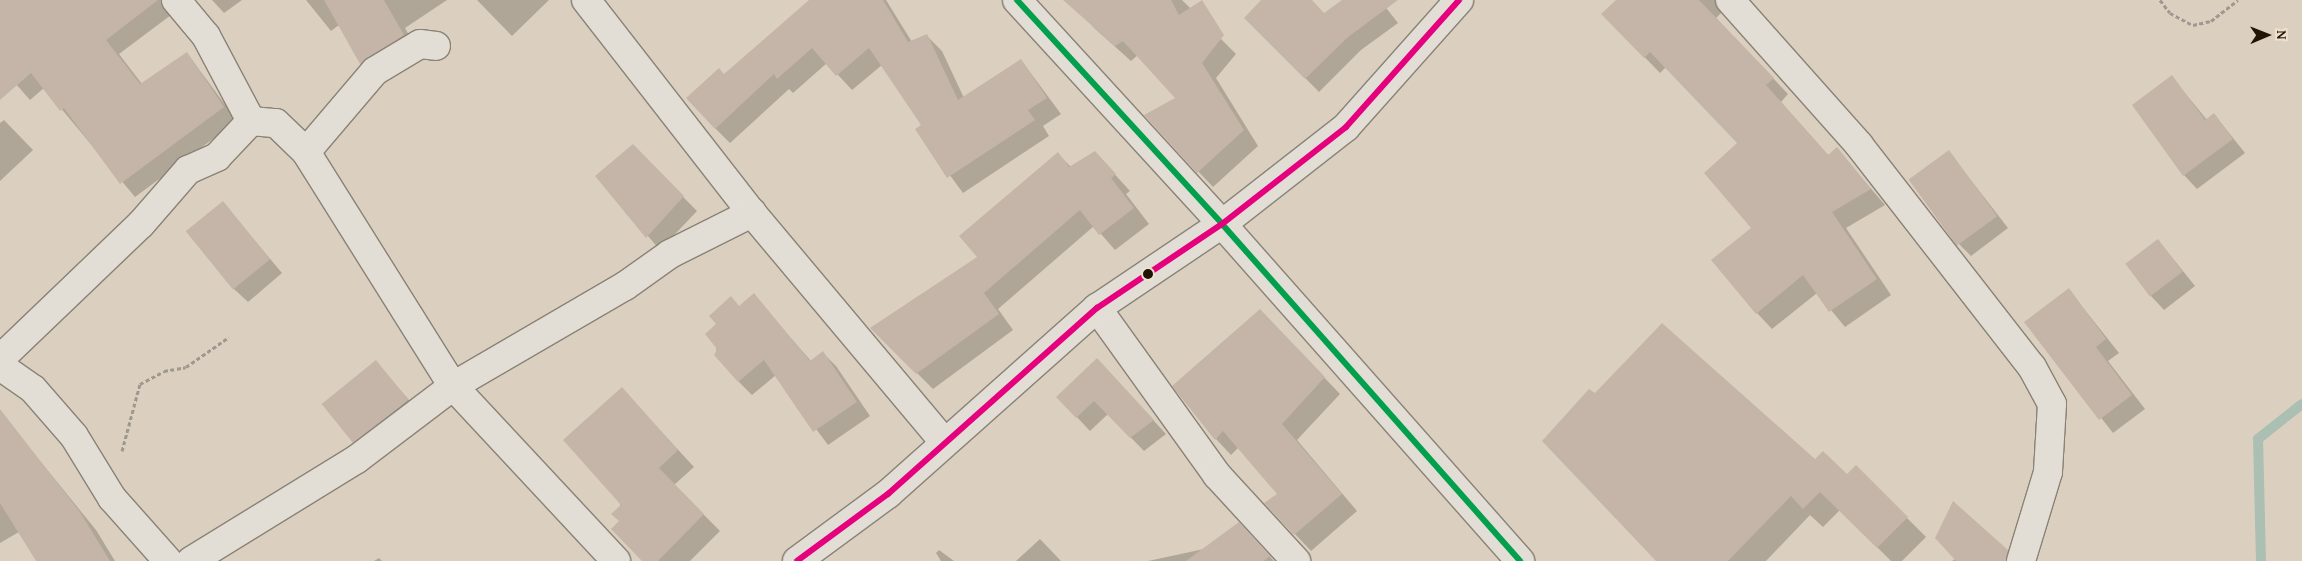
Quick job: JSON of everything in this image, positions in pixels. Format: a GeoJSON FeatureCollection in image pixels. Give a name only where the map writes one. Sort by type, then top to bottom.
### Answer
{"type":"FeatureCollection","features":[{"type":"Feature","properties":{"kind":"street"},"geometry":{"type":"LineString","coordinates":[[176,0],[206,36],[251,121]]}},
{"type":"Feature","properties":{"kind":"street"},"geometry":{"type":"LineString","coordinates":[[586,0],[752,213],[944,442]]}},
{"type":"Feature","properties":{"kind":"street"},"geometry":{"type":"LineString","coordinates":[[1016,0],[1222,224],[1520,561]]}},
{"type":"Feature","properties":{"kind":"street"},"geometry":{"type":"LineString","coordinates":[[1730,0],[1859,145],[2021,353],[2052,404],[2048,472],[2021,561]]}},
{"type":"Feature","properties":{"kind":"street"},"geometry":{"type":"LineString","coordinates":[[797,561],[888,494],[944,442],[1024,378],[1097,308],[1222,224],[1346,127],[1443,6]]}},
{"type":"Feature","properties":{"kind":"street"},"geometry":{"type":"LineString","coordinates":[[306,152],[375,71],[420,44],[436,46]]}},
{"type":"Feature","properties":{"kind":"street"},"geometry":{"type":"LineString","coordinates":[[251,121],[276,123],[306,152],[454,386],[616,561]]}},
{"type":"Feature","properties":{"kind":"street"},"geometry":{"type":"LineString","coordinates":[[0,359],[141,224],[188,170],[217,158],[251,121]]}},
{"type":"Feature","properties":{"kind":"street"},"geometry":{"type":"LineString","coordinates":[[191,561],[357,460],[454,386],[625,286],[670,254],[752,213]]}},
{"type":"Feature","properties":{"kind":"street"},"geometry":{"type":"LineString","coordinates":[[1097,308],[1217,475],[1296,561]]}},
{"type":"Feature","properties":{"kind":"street"},"geometry":{"type":"LineString","coordinates":[[0,366],[33,389],[74,436],[112,498],[168,561]]}},
{"type":"Feature","properties":{"kind":"path"},"geometry":{"type":"LineString","coordinates":[[2160,0],[2170,13],[2193,25],[2211,21],[2238,0]]}},
{"type":"Feature","properties":{"kind":"path"},"geometry":{"type":"LineString","coordinates":[[112,498],[137,387],[164,371],[186,367],[229,337]]}},
{"type":"Feature","properties":{"kind":"building"},"geometry":{"type":"Polygon","coordinates":[[[0,0],[158,0],[106,40],[140,84],[187,52],[224,107],[120,184],[64,108],[60,111],[31,73],[0,100],[0,0]]]}},
{"type":"Feature","properties":{"kind":"building"},"geometry":{"type":"Polygon","coordinates":[[[324,0],[384,0],[404,35],[360,64],[324,0]]]}},
{"type":"Feature","properties":{"kind":"building"},"geometry":{"type":"Polygon","coordinates":[[[809,0],[883,0],[908,42],[927,34],[958,100],[1021,59],[1047,98],[1028,110],[1035,120],[947,178],[915,129],[921,125],[869,48],[836,76],[812,48],[777,79],[774,74],[715,129],[686,98],[719,68],[724,74],[809,0]]]}},
{"type":"Feature","properties":{"kind":"building"},"geometry":{"type":"Polygon","coordinates":[[[1063,0],[1171,0],[1179,15],[1202,0],[1224,35],[1202,63],[1244,130],[1197,173],[1144,115],[1175,98],[1123,41],[1115,46],[1063,0]]]}},
{"type":"Feature","properties":{"kind":"building"},"geometry":{"type":"Polygon","coordinates":[[[1261,0],[1312,0],[1324,13],[1342,0],[1398,0],[1348,37],[1305,79],[1244,18],[1261,0]]]}},
{"type":"Feature","properties":{"kind":"building"},"geometry":{"type":"Polygon","coordinates":[[[1616,0],[1699,0],[1774,78],[1766,85],[1828,155],[1837,147],[1871,189],[1832,212],[1877,279],[1829,312],[1803,275],[1756,314],[1711,260],[1751,228],[1704,173],[1737,143],[1650,52],[1644,58],[1601,14],[1616,0]]]}},
{"type":"Feature","properties":{"kind":"building"},"geometry":{"type":"Polygon","coordinates":[[[2172,75],[2205,120],[2214,113],[2233,139],[2183,176],[2132,105],[2172,75]]]}},
{"type":"Feature","properties":{"kind":"building"},"geometry":{"type":"Polygon","coordinates":[[[633,144],[684,196],[646,238],[595,176],[633,144]]]}},
{"type":"Feature","properties":{"kind":"building"},"geometry":{"type":"Polygon","coordinates":[[[1949,150],[1997,216],[1957,246],[1909,179],[1949,150]]]}},
{"type":"Feature","properties":{"kind":"building"},"geometry":{"type":"Polygon","coordinates":[[[1095,151],[1116,174],[1111,178],[1134,208],[1099,235],[1080,210],[984,293],[999,314],[916,374],[870,328],[977,257],[959,236],[1058,152],[1069,167],[1095,151]]]}},
{"type":"Feature","properties":{"kind":"building"},"geometry":{"type":"Polygon","coordinates":[[[223,201],[270,259],[233,289],[186,231],[223,201]]]}},
{"type":"Feature","properties":{"kind":"building"},"geometry":{"type":"Polygon","coordinates":[[[2158,239],[2183,272],[2150,296],[2125,264],[2158,239]]]}},
{"type":"Feature","properties":{"kind":"building"},"geometry":{"type":"Polygon","coordinates":[[[2069,288],[2106,339],[2096,347],[2132,395],[2099,420],[2024,322],[2069,288]]]}},
{"type":"Feature","properties":{"kind":"building"},"geometry":{"type":"Polygon","coordinates":[[[754,293],[810,361],[823,351],[857,402],[813,432],[764,360],[738,382],[714,355],[717,349],[705,334],[716,324],[709,316],[731,296],[739,306],[754,293]]]}},
{"type":"Feature","properties":{"kind":"building"},"geometry":{"type":"Polygon","coordinates":[[[1260,309],[1325,377],[1282,424],[1342,494],[1294,535],[1264,503],[1277,494],[1223,431],[1215,440],[1172,386],[1260,309]]]}},
{"type":"Feature","properties":{"kind":"building"},"geometry":{"type":"Polygon","coordinates":[[[1662,323],[1815,459],[1823,451],[1847,474],[1856,465],[1908,517],[1877,548],[1820,492],[1803,509],[1791,496],[1728,561],[1656,561],[1542,441],[1589,389],[1595,393],[1662,323]]]}},
{"type":"Feature","properties":{"kind":"building"},"geometry":{"type":"Polygon","coordinates":[[[1097,358],[1154,420],[1130,438],[1094,401],[1076,418],[1056,397],[1097,358]]]}},
{"type":"Feature","properties":{"kind":"building"},"geometry":{"type":"Polygon","coordinates":[[[376,360],[408,400],[354,444],[322,404],[376,360]]]}},
{"type":"Feature","properties":{"kind":"building"},"geometry":{"type":"Polygon","coordinates":[[[622,387],[678,450],[659,468],[704,514],[658,561],[642,561],[611,529],[619,521],[611,514],[621,505],[563,440],[622,387]]]}},
{"type":"Feature","properties":{"kind":"building"},"geometry":{"type":"Polygon","coordinates":[[[0,409],[80,512],[110,561],[36,561],[0,503],[0,409]]]}},
{"type":"Feature","properties":{"kind":"building"},"geometry":{"type":"Polygon","coordinates":[[[1953,501],[2008,550],[2006,561],[1956,561],[1935,538],[1953,501]]]}},
{"type":"Feature","properties":{"kind":"building"},"geometry":{"type":"Polygon","coordinates":[[[1239,522],[1270,556],[1264,561],[1186,561],[1239,522]]]}},
{"type":"Feature","properties":{"kind":"waterway"},"geometry":{"type":"LineString","coordinates":[[2261,561],[2258,439],[2302,404]]}},
{"type":"Feature","properties":{"kind":"transit line"},"geometry":{"type":"LineString","coordinates":[[1017,0],[1222,224],[1520,561]]}},
{"type":"Feature","properties":{"kind":"transit line"},"geometry":{"type":"LineString","coordinates":[[797,561],[888,494],[1097,308],[1222,224],[1346,127],[1459,0]]}}]}
